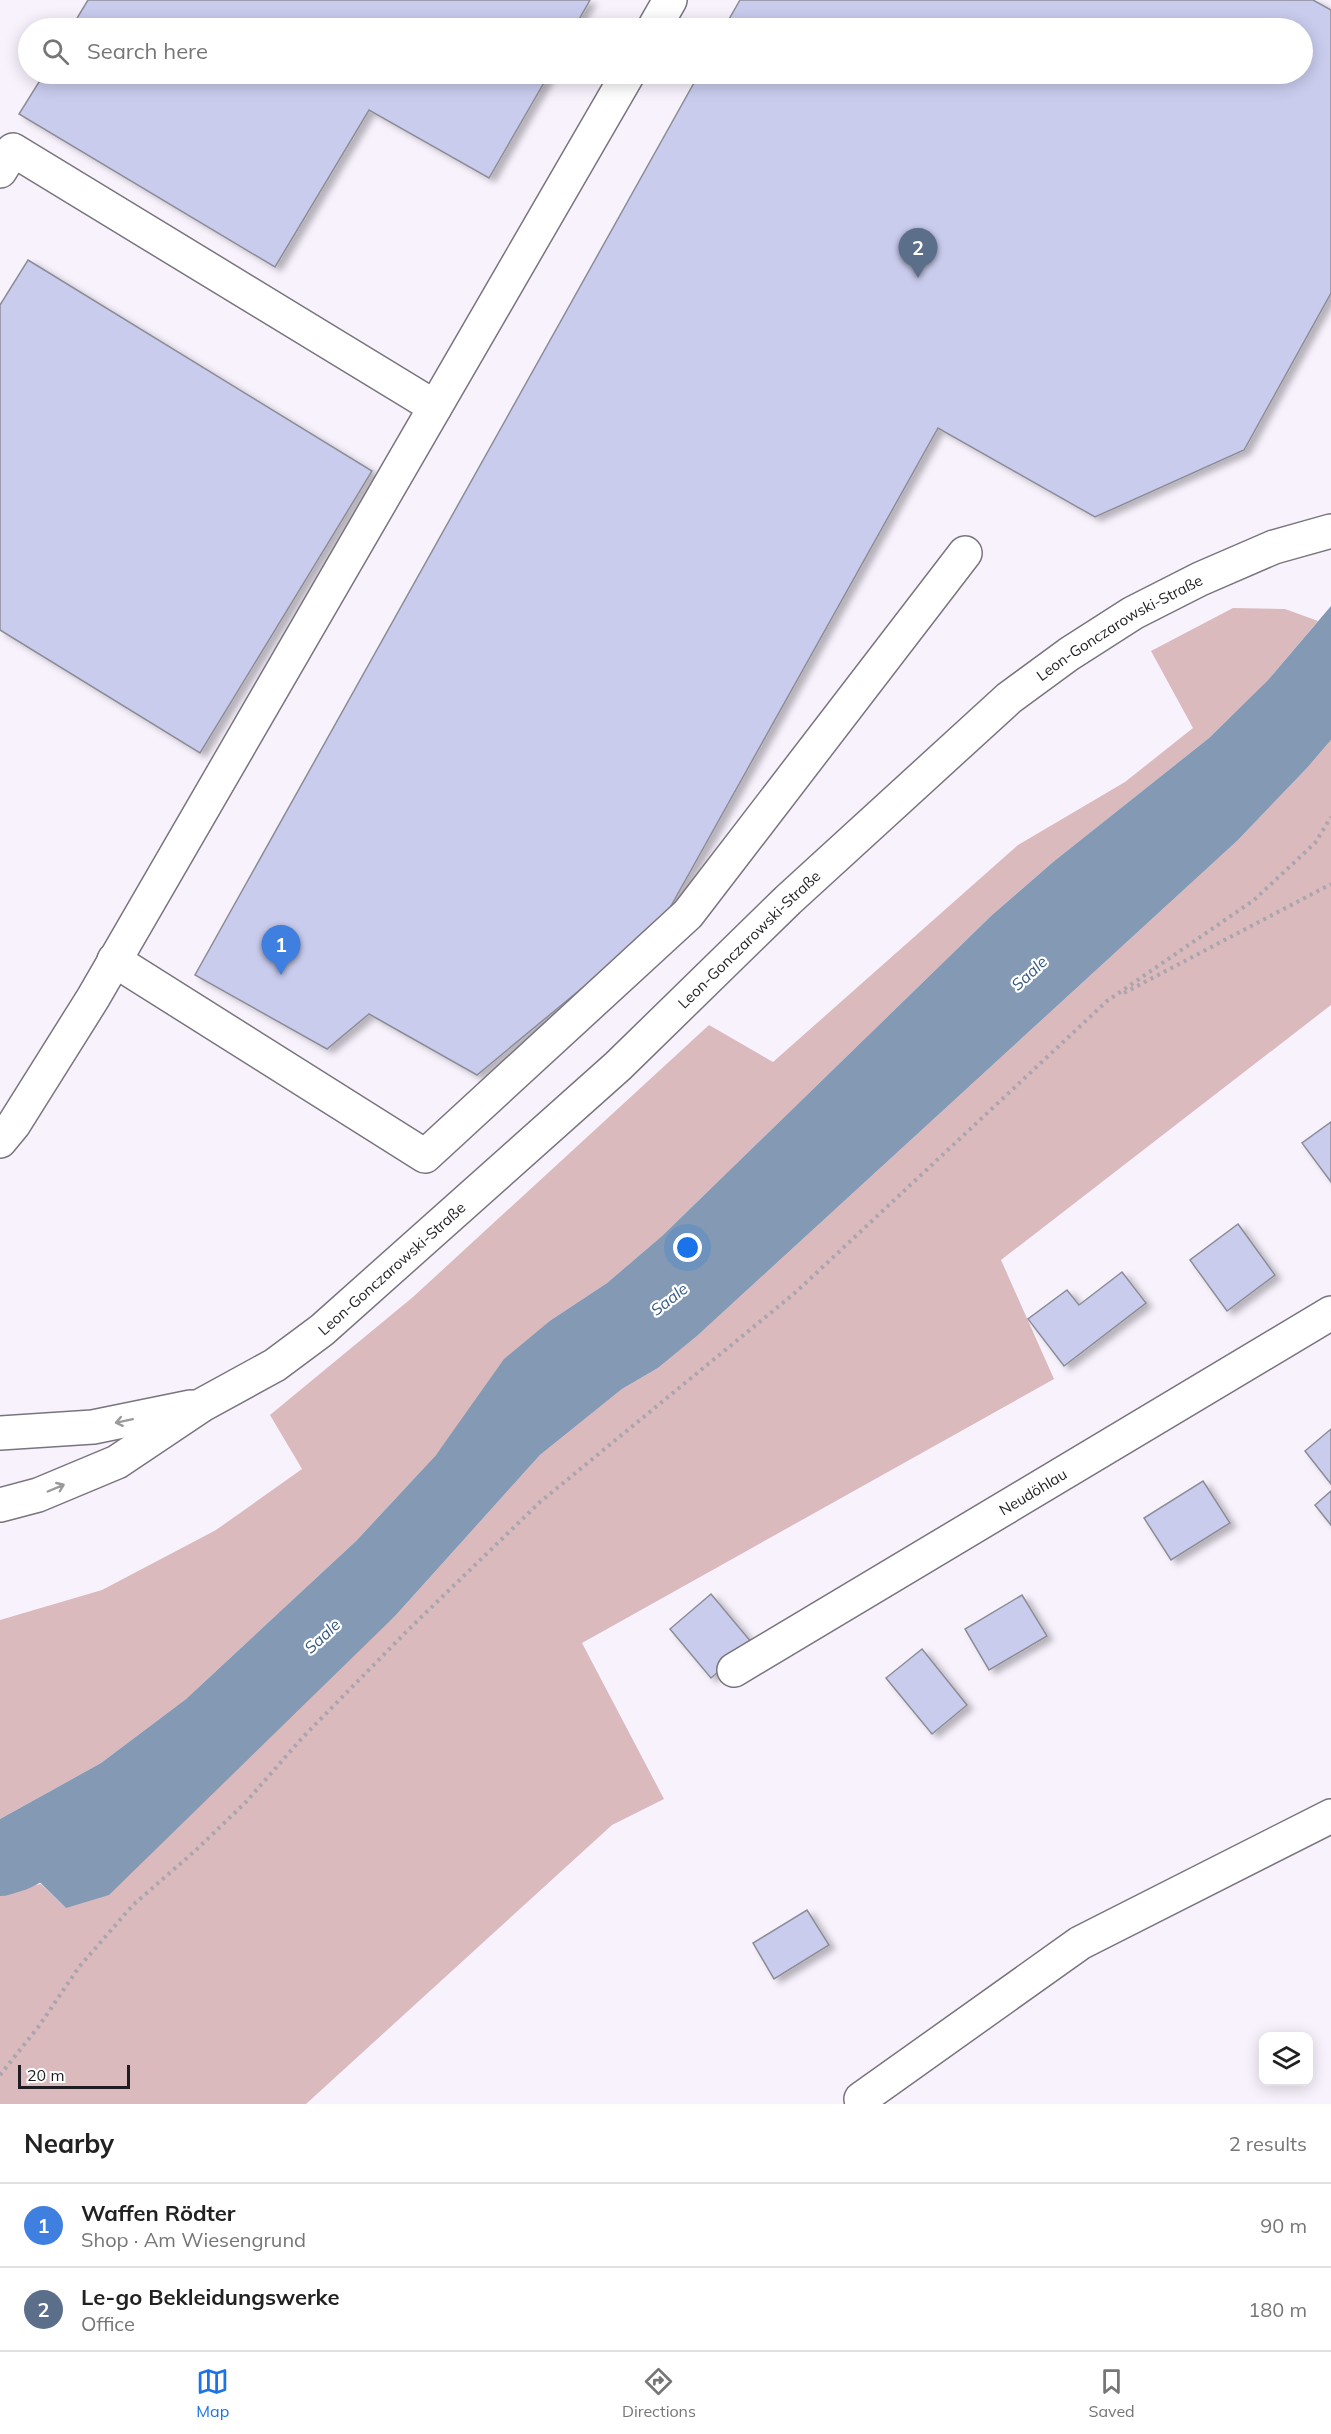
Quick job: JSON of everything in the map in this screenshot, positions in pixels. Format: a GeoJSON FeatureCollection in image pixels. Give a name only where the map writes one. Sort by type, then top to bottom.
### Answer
{"type":"FeatureCollection","features":[{"type":"Feature","properties":{"kind":"street"},"geometry":{"type":"LineString","coordinates":[[660,18],[670,0]]}},
{"type":"Feature","properties":{"kind":"street"},"geometry":{"type":"LineString","coordinates":[[0,1141],[14,1125],[93,998],[622,84]]}},
{"type":"Feature","properties":{"kind":"street"},"geometry":{"type":"LineString","coordinates":[[0,171],[13,150],[435,408]]}},
{"type":"Feature","properties":{"kind":"street","name":"Leon-Gonczarowski-Straße"},"geometry":{"type":"LineString","coordinates":[[0,1505],[38,1496],[117,1462],[202,1405],[275,1365],[322,1330],[618,1065],[788,900],[1009,699],[1069,654],[1133,614],[1200,579],[1274,547],[1331,531]]}},
{"type":"Feature","properties":{"kind":"street"},"geometry":{"type":"LineString","coordinates":[[114,960],[425,1156],[688,914],[965,553]]}},
{"type":"Feature","properties":{"kind":"street","name":"Neudöhlau"},"geometry":{"type":"LineString","coordinates":[[734,1670],[1331,1313]]}},
{"type":"Feature","properties":{"kind":"street","name":"Leon-Gonczarowski-Straße"},"geometry":{"type":"LineString","coordinates":[[0,1433],[93,1427],[202,1405]]}},
{"type":"Feature","properties":{"kind":"street"},"geometry":{"type":"LineString","coordinates":[[861,2099],[1080,1943],[1331,1816]]}},
{"type":"Feature","properties":{"kind":"path"},"geometry":{"type":"LineString","coordinates":[[0,2075],[39,2026],[79,1967],[133,1905],[245,1803],[302,1738],[531,1510],[796,1292],[1107,1001],[1254,900],[1315,843],[1331,817]]}},
{"type":"Feature","properties":{"kind":"path"},"geometry":{"type":"LineString","coordinates":[[1107,1001],[1331,884]]}},
{"type":"Feature","properties":{"kind":"shaded area"},"geometry":{"type":"Polygon","coordinates":[[[1233,608],[1285,609],[1318,621],[1268,680],[1209,738],[1053,862],[992,915],[662,1236],[607,1283],[551,1320],[436,1455],[356,1541],[186,1699],[101,1763],[0,1819],[0,1620],[102,1590],[216,1530],[302,1469],[270,1415],[413,1297],[709,1025],[773,1062],[1018,845],[1125,782],[1193,728],[1151,651],[1233,608]]]}},
{"type":"Feature","properties":{"kind":"shaded area"},"geometry":{"type":"Polygon","coordinates":[[[1331,740],[1331,1005],[1001,1260],[1054,1379],[582,1643],[664,1799],[612,1825],[306,2104],[0,2104],[0,1891],[41,1884],[66,1908],[396,1615],[540,1455],[622,1389],[658,1368],[697,1336],[1237,841],[1331,740]]]}},
{"type":"Feature","properties":{"kind":"water"},"geometry":{"type":"Polygon","coordinates":[[[1331,606],[1331,740],[1307,768],[1237,841],[697,1336],[658,1368],[622,1389],[540,1455],[396,1615],[109,1895],[66,1908],[0,1843],[0,1819],[101,1763],[186,1699],[356,1541],[436,1455],[504,1359],[551,1320],[607,1283],[662,1236],[992,915],[1053,862],[1209,738],[1268,680],[1331,606]]]}},
{"type":"Feature","properties":{"kind":"building"},"geometry":{"type":"Polygon","coordinates":[[[88,0],[590,0],[580,18],[77,18],[88,0]]]}},
{"type":"Feature","properties":{"kind":"building"},"geometry":{"type":"Polygon","coordinates":[[[740,0],[1313,0],[1331,10],[1331,293],[1244,450],[1095,517],[938,428],[662,922],[477,1075],[369,1014],[327,1049],[195,975],[693,84],[1313,84],[1313,18],[730,18],[740,0]]]}},
{"type":"Feature","properties":{"kind":"building"},"geometry":{"type":"Polygon","coordinates":[[[38,84],[543,84],[489,178],[369,110],[275,267],[19,114],[38,84]]]}},
{"type":"Feature","properties":{"kind":"building"},"geometry":{"type":"Polygon","coordinates":[[[28,260],[372,471],[200,753],[0,630],[0,305],[28,260]]]}},
{"type":"Feature","properties":{"kind":"building"},"geometry":{"type":"Polygon","coordinates":[[[1331,1122],[1331,1182],[1302,1143],[1331,1122]]]}},
{"type":"Feature","properties":{"kind":"building"},"geometry":{"type":"Polygon","coordinates":[[[1238,1224],[1275,1275],[1227,1311],[1190,1260],[1238,1224]]]}},
{"type":"Feature","properties":{"kind":"building"},"geometry":{"type":"Polygon","coordinates":[[[1122,1272],[1146,1303],[1064,1366],[1028,1319],[1067,1290],[1079,1305],[1122,1272]]]}},
{"type":"Feature","properties":{"kind":"building"},"geometry":{"type":"Polygon","coordinates":[[[1331,1429],[1331,1484],[1305,1451],[1331,1429]]]}},
{"type":"Feature","properties":{"kind":"building"},"geometry":{"type":"Polygon","coordinates":[[[1203,1481],[1230,1523],[1171,1560],[1144,1518],[1203,1481]]]}},
{"type":"Feature","properties":{"kind":"building"},"geometry":{"type":"Polygon","coordinates":[[[1331,1491],[1331,1525],[1315,1505],[1331,1491]]]}},
{"type":"Feature","properties":{"kind":"building"},"geometry":{"type":"Polygon","coordinates":[[[711,1594],[752,1643],[711,1678],[670,1629],[711,1594]]]}},
{"type":"Feature","properties":{"kind":"building"},"geometry":{"type":"Polygon","coordinates":[[[1022,1595],[1047,1636],[989,1670],[965,1629],[1022,1595]]]}},
{"type":"Feature","properties":{"kind":"building"},"geometry":{"type":"Polygon","coordinates":[[[922,1649],[967,1705],[932,1734],[886,1678],[922,1649]]]}},
{"type":"Feature","properties":{"kind":"building"},"geometry":{"type":"Polygon","coordinates":[[[807,1910],[829,1945],[774,1979],[753,1943],[807,1910]]]}},
{"type":"Feature","properties":{"kind":"waterway","name":"Saale"},"geometry":{"type":"LineString","coordinates":[[0,1862],[16,1857],[98,1814]]}},
{"type":"Feature","properties":{"kind":"place","name":"Le-go Bekleidungswerke"},"geometry":{"type":"Point","coordinates":[918,278]}},
{"type":"Feature","properties":{"kind":"place","name":"Waffen Rödter"},"geometry":{"type":"Point","coordinates":[281,975]}}]}
